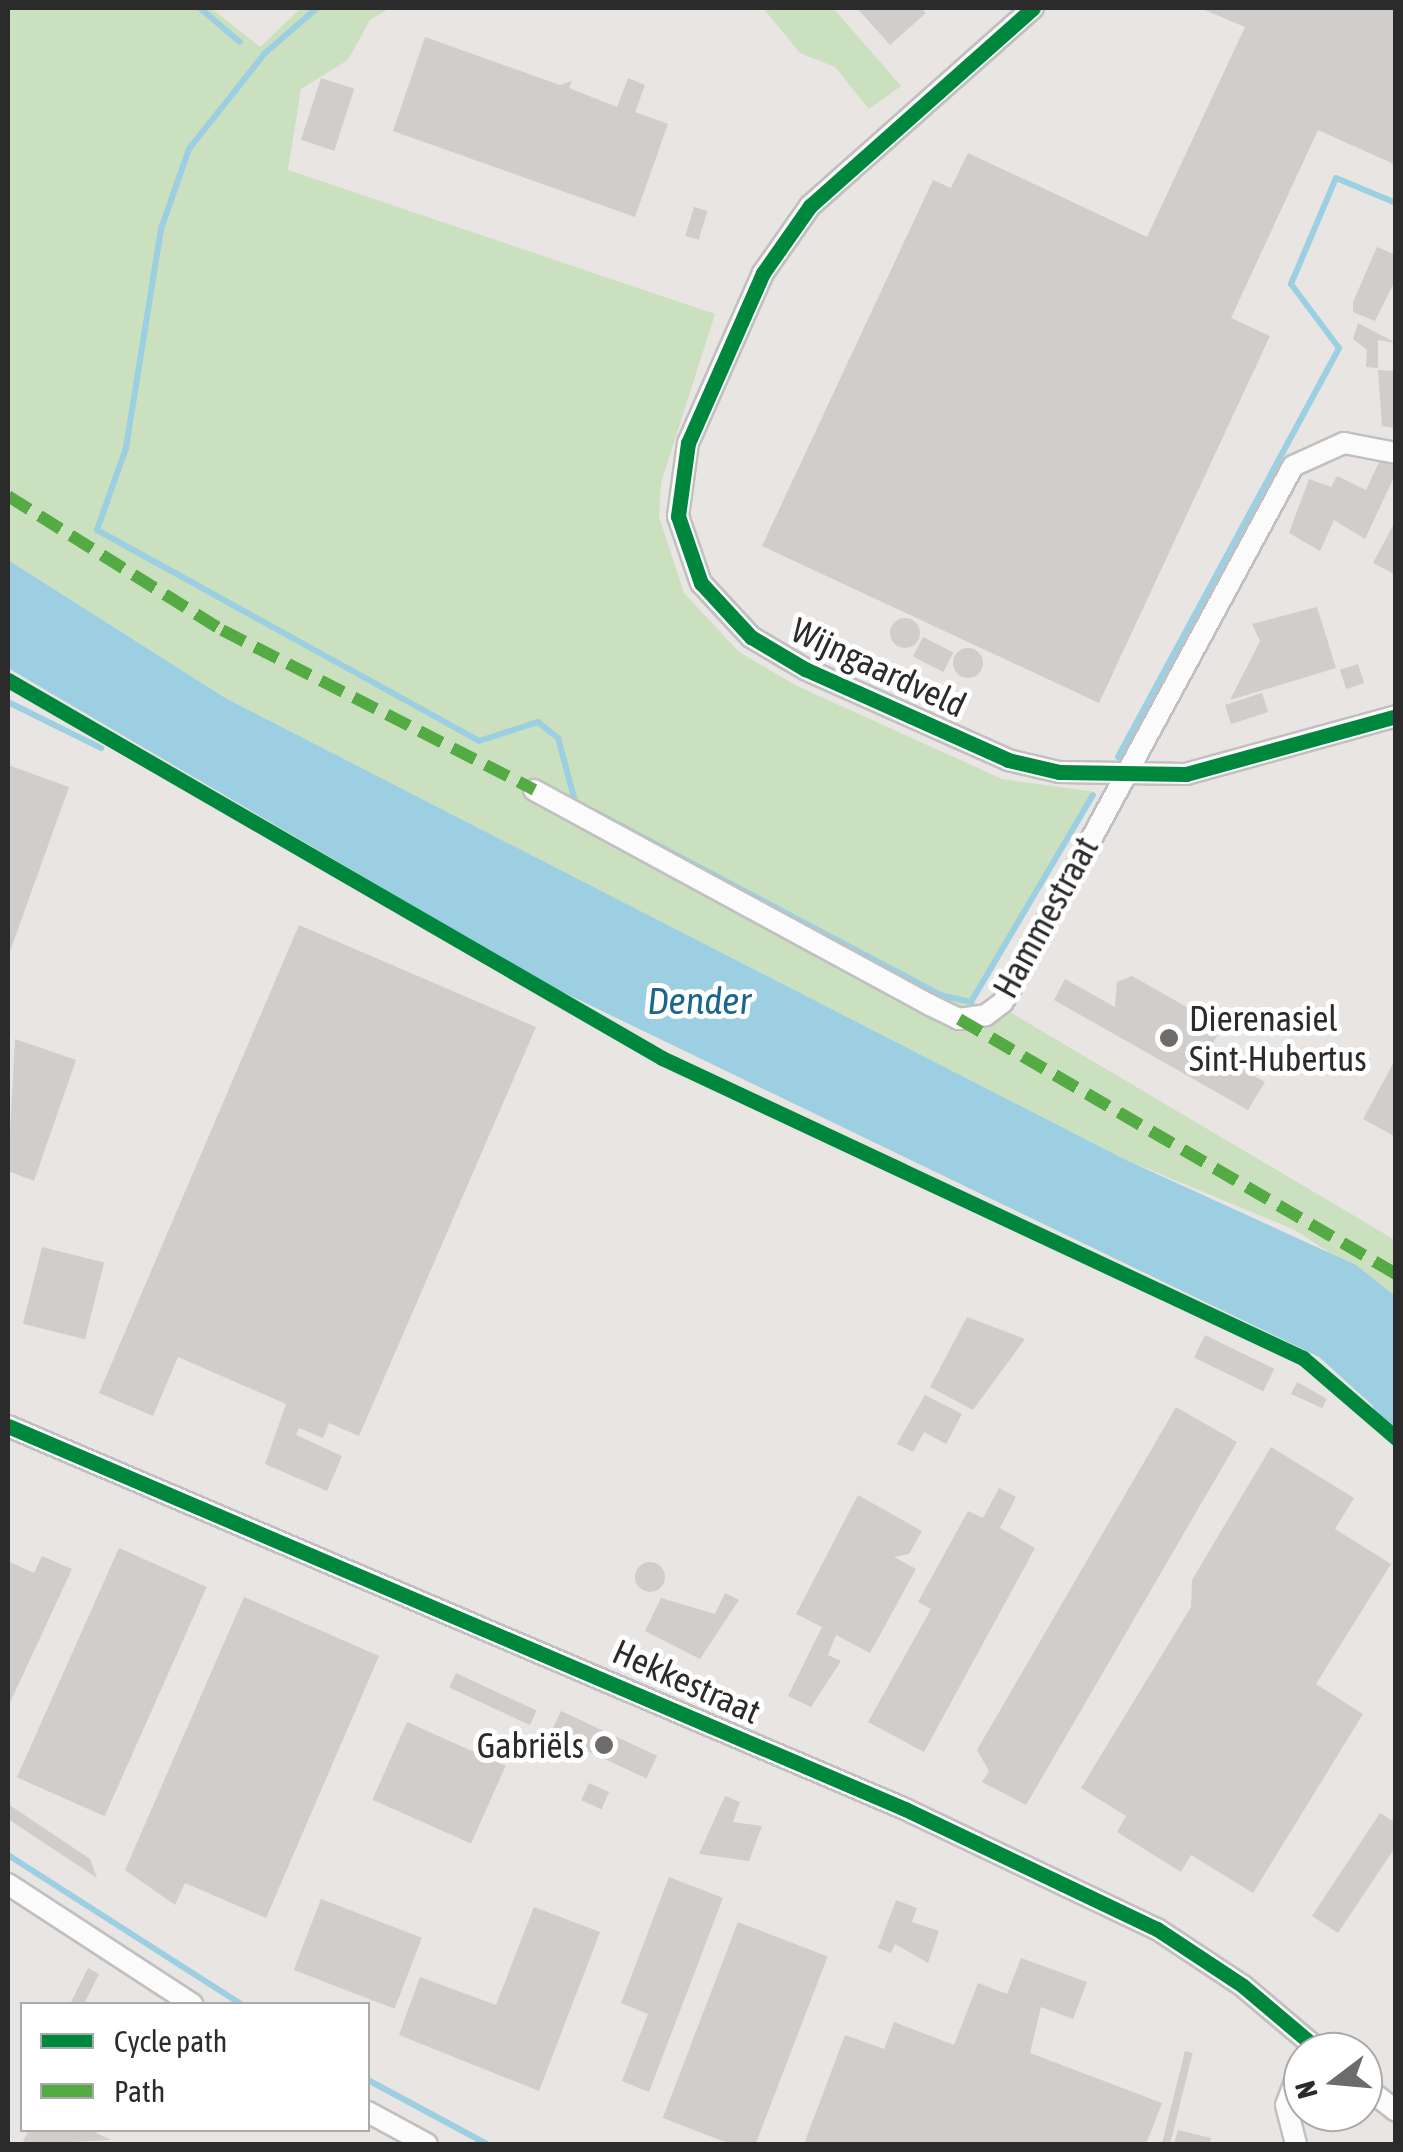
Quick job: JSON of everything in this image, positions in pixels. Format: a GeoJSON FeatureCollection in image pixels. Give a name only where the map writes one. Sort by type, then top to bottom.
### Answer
{"type":"FeatureCollection","features":[{"type":"Feature","properties":{"kind":"street","name":"Wijngaardveld"},"geometry":{"type":"LineString","coordinates":[[1033,8],[783,241],[706,389],[678,516],[701,583],[775,652],[1008,760],[1123,777],[1216,767],[1396,716]]}},
{"type":"Feature","properties":{"kind":"street","name":"Hammestraat"},"geometry":{"type":"LineString","coordinates":[[534,790],[959,1019],[1003,1002],[1293,466],[1344,444],[1396,453]]}},
{"type":"Feature","properties":{"kind":"street","name":"Hekkestraat"},"geometry":{"type":"LineString","coordinates":[[8,1426],[905,1809],[1156,1930],[1285,2032]]}},
{"type":"Feature","properties":{"kind":"street"},"geometry":{"type":"LineString","coordinates":[[8,1884],[189,2002]]}},
{"type":"Feature","properties":{"kind":"street"},"geometry":{"type":"LineString","coordinates":[[370,2113],[427,2144]]}},
{"type":"Feature","properties":{"kind":"green space"},"geometry":{"type":"Polygon","coordinates":[[[8,8],[211,8],[260,47],[301,8],[390,8],[370,20],[348,60],[301,89],[288,170],[715,314],[661,483],[659,517],[684,593],[739,652],[797,686],[1002,779],[1095,792],[972,1002],[1008,1011],[1395,1240],[1395,1296],[1295,1230],[1124,1159],[227,699],[8,560],[8,8]]]}},
{"type":"Feature","properties":{"kind":"green space"},"geometry":{"type":"Polygon","coordinates":[[[763,8],[833,8],[901,86],[869,109],[835,67],[800,53],[763,8]]]}},
{"type":"Feature","properties":{"kind":"water","name":"Dender"},"geometry":{"type":"Polygon","coordinates":[[[8,560],[227,699],[1124,1159],[1356,1265],[1395,1296],[1395,1448],[1372,1405],[1319,1357],[546,984],[8,668],[8,560]]]}},
{"type":"Feature","properties":{"kind":"building"},"geometry":{"type":"Polygon","coordinates":[[[857,8],[921,8],[926,13],[890,45],[857,8]]]}},
{"type":"Feature","properties":{"kind":"building"},"geometry":{"type":"Polygon","coordinates":[[[1200,8],[1396,8],[1396,165],[1318,130],[1231,318],[1270,336],[1099,703],[762,546],[933,180],[951,188],[968,153],[1147,237],[1245,27],[1200,8]]]}},
{"type":"Feature","properties":{"kind":"building"},"geometry":{"type":"Polygon","coordinates":[[[425,37],[560,85],[572,81],[569,88],[617,107],[628,78],[645,85],[635,112],[668,124],[635,217],[393,131],[425,37]]]}},
{"type":"Feature","properties":{"kind":"building"},"geometry":{"type":"Polygon","coordinates":[[[321,78],[354,89],[334,151],[301,140],[321,78]]]}},
{"type":"Feature","properties":{"kind":"building"},"geometry":{"type":"Polygon","coordinates":[[[694,207],[707,211],[699,240],[685,236],[694,207]]]}},
{"type":"Feature","properties":{"kind":"building"},"geometry":{"type":"Polygon","coordinates":[[[1377,247],[1396,255],[1396,279],[1375,321],[1353,312],[1353,302],[1377,247]]]}},
{"type":"Feature","properties":{"kind":"building"},"geometry":{"type":"Polygon","coordinates":[[[1358,323],[1396,343],[1378,340],[1378,368],[1366,367],[1367,350],[1353,339],[1358,323]]]}},
{"type":"Feature","properties":{"kind":"building"},"geometry":{"type":"Polygon","coordinates":[[[1378,370],[1396,371],[1396,428],[1382,426],[1378,370]]]}},
{"type":"Feature","properties":{"kind":"building"},"geometry":{"type":"Polygon","coordinates":[[[1381,458],[1396,462],[1396,473],[1365,539],[1334,520],[1320,551],[1289,533],[1309,479],[1331,487],[1337,476],[1366,490],[1381,458]]]}},
{"type":"Feature","properties":{"kind":"building"},"geometry":{"type":"Polygon","coordinates":[[[1396,520],[1396,575],[1373,563],[1396,520]]]}},
{"type":"Feature","properties":{"kind":"building"},"geometry":{"type":"Polygon","coordinates":[[[1317,607],[1336,668],[1230,700],[1260,641],[1252,624],[1317,607]]]}},
{"type":"Feature","properties":{"kind":"building"},"geometry":{"type":"Polygon","coordinates":[[[905,618],[919,627],[920,633],[911,647],[905,648],[891,639],[890,633],[899,619],[905,618]]]}},
{"type":"Feature","properties":{"kind":"building"},"geometry":{"type":"Polygon","coordinates":[[[923,637],[953,652],[943,672],[913,657],[923,637]]]}},
{"type":"Feature","properties":{"kind":"building"},"geometry":{"type":"Polygon","coordinates":[[[968,648],[982,657],[983,663],[974,677],[968,678],[954,669],[953,663],[962,649],[968,648]]]}},
{"type":"Feature","properties":{"kind":"building"},"geometry":{"type":"Polygon","coordinates":[[[1358,664],[1364,683],[1346,689],[1340,670],[1358,664]]]}},
{"type":"Feature","properties":{"kind":"building"},"geometry":{"type":"Polygon","coordinates":[[[1262,693],[1268,712],[1231,724],[1225,705],[1262,693]]]}},
{"type":"Feature","properties":{"kind":"building"},"geometry":{"type":"Polygon","coordinates":[[[8,765],[69,787],[8,957],[8,765]]]}},
{"type":"Feature","properties":{"kind":"building"},"geometry":{"type":"Polygon","coordinates":[[[299,925],[536,1027],[359,1436],[329,1423],[323,1438],[299,1428],[296,1435],[342,1456],[327,1491],[265,1464],[286,1404],[178,1357],[153,1416],[99,1393],[299,925]]]}},
{"type":"Feature","properties":{"kind":"building","name":"Dierenasiel Sint-Hubertus"},"geometry":{"type":"Polygon","coordinates":[[[1132,976],[1222,1027],[1209,1050],[1265,1082],[1248,1110],[1054,1000],[1065,979],[1115,1007],[1117,982],[1132,976]]]}},
{"type":"Feature","properties":{"kind":"building"},"geometry":{"type":"Polygon","coordinates":[[[15,1039],[76,1060],[34,1181],[8,1171],[15,1039]]]}},
{"type":"Feature","properties":{"kind":"building"},"geometry":{"type":"Polygon","coordinates":[[[1396,1058],[1396,1137],[1363,1119],[1396,1058]]]}},
{"type":"Feature","properties":{"kind":"building"},"geometry":{"type":"Polygon","coordinates":[[[42,1247],[104,1262],[85,1339],[23,1324],[42,1247]]]}},
{"type":"Feature","properties":{"kind":"building"},"geometry":{"type":"Polygon","coordinates":[[[967,1317],[1025,1339],[973,1410],[930,1387],[967,1317]]]}},
{"type":"Feature","properties":{"kind":"building"},"geometry":{"type":"Polygon","coordinates":[[[1205,1335],[1274,1369],[1263,1391],[1194,1357],[1205,1335]]]}},
{"type":"Feature","properties":{"kind":"building"},"geometry":{"type":"Polygon","coordinates":[[[1297,1382],[1327,1399],[1322,1408],[1291,1394],[1297,1382]]]}},
{"type":"Feature","properties":{"kind":"building"},"geometry":{"type":"Polygon","coordinates":[[[925,1395],[962,1414],[946,1444],[924,1432],[913,1452],[897,1444],[925,1395]]]}},
{"type":"Feature","properties":{"kind":"building"},"geometry":{"type":"Polygon","coordinates":[[[1176,1407],[1237,1442],[1026,1805],[982,1782],[989,1771],[977,1750],[1176,1407]]]}},
{"type":"Feature","properties":{"kind":"building"},"geometry":{"type":"Polygon","coordinates":[[[1271,1447],[1354,1498],[1335,1529],[1391,1564],[1316,1684],[1363,1714],[1253,1893],[1191,1855],[1181,1872],[1117,1832],[1126,1816],[1081,1788],[1191,1607],[1192,1580],[1271,1447]]]}},
{"type":"Feature","properties":{"kind":"building"},"geometry":{"type":"Polygon","coordinates":[[[999,1488],[1016,1497],[1000,1528],[1035,1548],[924,1752],[868,1722],[931,1609],[918,1602],[968,1511],[983,1518],[999,1488]]]}},
{"type":"Feature","properties":{"kind":"building"},"geometry":{"type":"Polygon","coordinates":[[[858,1495],[922,1531],[909,1554],[894,1557],[916,1569],[870,1653],[836,1635],[828,1655],[841,1661],[811,1707],[788,1696],[822,1627],[796,1614],[858,1495]]]}},
{"type":"Feature","properties":{"kind":"building"},"geometry":{"type":"Polygon","coordinates":[[[119,1548],[207,1587],[105,1816],[17,1777],[119,1548]]]}},
{"type":"Feature","properties":{"kind":"building"},"geometry":{"type":"Polygon","coordinates":[[[42,1556],[72,1569],[8,1707],[8,1561],[34,1573],[42,1556]]]}},
{"type":"Feature","properties":{"kind":"building"},"geometry":{"type":"Polygon","coordinates":[[[650,1562],[661,1566],[665,1577],[661,1588],[650,1592],[639,1588],[635,1577],[639,1566],[650,1562]]]}},
{"type":"Feature","properties":{"kind":"building"},"geometry":{"type":"Polygon","coordinates":[[[725,1593],[739,1600],[700,1659],[645,1631],[661,1598],[715,1614],[725,1593]]]}},
{"type":"Feature","properties":{"kind":"building"},"geometry":{"type":"Polygon","coordinates":[[[244,1597],[379,1656],[266,1918],[185,1883],[175,1905],[125,1870],[244,1597]]]}},
{"type":"Feature","properties":{"kind":"building"},"geometry":{"type":"Polygon","coordinates":[[[456,1673],[537,1711],[530,1725],[449,1688],[456,1673]]]}},
{"type":"Feature","properties":{"kind":"building","name":"Gabriëls"},"geometry":{"type":"Polygon","coordinates":[[[561,1711],[657,1756],[647,1778],[550,1734],[561,1711]]]}},
{"type":"Feature","properties":{"kind":"building"},"geometry":{"type":"Polygon","coordinates":[[[407,1722],[506,1766],[471,1844],[372,1800],[407,1722]]]}},
{"type":"Feature","properties":{"kind":"building"},"geometry":{"type":"Polygon","coordinates":[[[589,1783],[609,1792],[601,1809],[581,1800],[589,1783]]]}},
{"type":"Feature","properties":{"kind":"building"},"geometry":{"type":"Polygon","coordinates":[[[725,1796],[740,1802],[733,1822],[762,1826],[749,1861],[699,1854],[725,1796]]]}},
{"type":"Feature","properties":{"kind":"building"},"geometry":{"type":"Polygon","coordinates":[[[8,1804],[90,1859],[97,1878],[8,1819],[8,1804]]]}},
{"type":"Feature","properties":{"kind":"building"},"geometry":{"type":"Polygon","coordinates":[[[1380,1813],[1396,1823],[1396,1846],[1338,1933],[1312,1916],[1380,1813]]]}},
{"type":"Feature","properties":{"kind":"building"},"geometry":{"type":"Polygon","coordinates":[[[669,1877],[723,1898],[649,2092],[622,2081],[648,2014],[621,2003],[669,1877]]]}},
{"type":"Feature","properties":{"kind":"building"},"geometry":{"type":"Polygon","coordinates":[[[321,1899],[422,1938],[395,2009],[294,1970],[321,1899]]]}},
{"type":"Feature","properties":{"kind":"building"},"geometry":{"type":"Polygon","coordinates":[[[896,1900],[917,1908],[912,1922],[939,1931],[928,1963],[895,1944],[891,1953],[878,1948],[896,1900]]]}},
{"type":"Feature","properties":{"kind":"building"},"geometry":{"type":"Polygon","coordinates":[[[534,1907],[600,1932],[539,2091],[399,2035],[420,1977],[496,2005],[534,1907]]]}},
{"type":"Feature","properties":{"kind":"building"},"geometry":{"type":"Polygon","coordinates":[[[738,1922],[828,1956],[756,2144],[730,2144],[663,2118],[738,1922]]]}},
{"type":"Feature","properties":{"kind":"building"},"geometry":{"type":"Polygon","coordinates":[[[1021,1958],[1087,1982],[1073,2019],[1041,2007],[1030,2053],[1162,2103],[1146,2144],[804,2144],[845,2035],[884,2049],[894,2022],[954,2045],[978,1983],[1007,1994],[1021,1958]]]}},
{"type":"Feature","properties":{"kind":"building"},"geometry":{"type":"Polygon","coordinates":[[[88,1968],[99,1974],[85,2002],[71,2002],[88,1968]]]}},
{"type":"Feature","properties":{"kind":"building"},"geometry":{"type":"Polygon","coordinates":[[[1185,2051],[1193,2053],[1170,2144],[1162,2144],[1185,2051]]]}},
{"type":"Feature","properties":{"kind":"building"},"geometry":{"type":"Polygon","coordinates":[[[1178,2130],[1211,2138],[1210,2144],[1174,2144],[1178,2130]]]}},
{"type":"Feature","properties":{"kind":"building"},"geometry":{"type":"Polygon","coordinates":[[[28,2132],[94,2132],[111,2140],[31,2144],[23,2141],[28,2132]]]}},
{"type":"Feature","properties":{"kind":"waterway"},"geometry":{"type":"LineString","coordinates":[[200,8],[240,42]]}},
{"type":"Feature","properties":{"kind":"waterway"},"geometry":{"type":"LineString","coordinates":[[317,8],[265,53],[189,149],[161,229],[126,448],[97,530],[479,741],[538,722],[558,738],[575,801]]}},
{"type":"Feature","properties":{"kind":"waterway"},"geometry":{"type":"LineString","coordinates":[[1118,757],[1339,348],[1291,284],[1336,178],[1396,203]]}},
{"type":"Feature","properties":{"kind":"waterway"},"geometry":{"type":"LineString","coordinates":[[8,702],[101,748]]}},
{"type":"Feature","properties":{"kind":"waterway"},"geometry":{"type":"LineString","coordinates":[[595,812],[940,995],[971,1002],[1093,795]]}},
{"type":"Feature","properties":{"kind":"waterway"},"geometry":{"type":"LineString","coordinates":[[8,1855],[238,2002]]}},
{"type":"Feature","properties":{"kind":"waterway"},"geometry":{"type":"LineString","coordinates":[[370,2081],[487,2144]]}},
{"type":"Feature","properties":{"kind":"marked path"},"geometry":{"type":"LineString","coordinates":[[8,496],[222,630],[534,790]]}},
{"type":"Feature","properties":{"kind":"marked path"},"geometry":{"type":"LineString","coordinates":[[959,1019],[1396,1274]]}},
{"type":"Feature","properties":{"kind":"cycle path"},"geometry":{"type":"LineString","coordinates":[[1033,8],[810,206],[763,273],[688,443],[678,516],[701,583],[751,637],[805,669],[1008,760],[1059,772],[1186,774],[1396,716]]}},
{"type":"Feature","properties":{"kind":"cycle path"},"geometry":{"type":"LineString","coordinates":[[8,680],[662,1058],[1303,1358],[1396,1438]]}},
{"type":"Feature","properties":{"kind":"cycle path"},"geometry":{"type":"LineString","coordinates":[[8,1426],[905,1809],[1157,1929],[1243,1986],[1297,2032]]}},
{"type":"Feature","properties":{"kind":"place","name":"Dierenasiel Sint-Hubertus"},"geometry":{"type":"Point","coordinates":[1169,1038]}},
{"type":"Feature","properties":{"kind":"place","name":"Gabriëls"},"geometry":{"type":"Point","coordinates":[604,1745]}}]}
